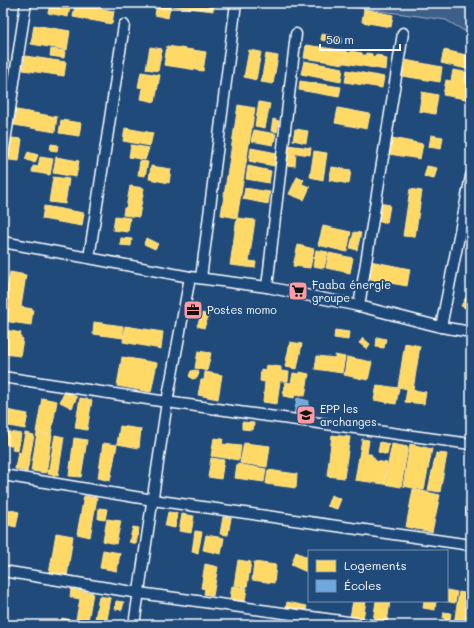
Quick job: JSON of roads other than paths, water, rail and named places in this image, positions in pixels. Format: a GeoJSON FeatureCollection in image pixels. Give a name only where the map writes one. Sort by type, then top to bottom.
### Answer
{"type":"FeatureCollection","features":[{"type":"Feature","properties":{"kind":"street"},"geometry":{"type":"LineString","coordinates":[[3,155],[26,3]]}},
{"type":"Feature","properties":{"kind":"street"},"geometry":{"type":"LineString","coordinates":[[201,278],[236,3]]}},
{"type":"Feature","properties":{"kind":"street"},"geometry":{"type":"LineString","coordinates":[[89,258],[124,25]]}},
{"type":"Feature","properties":{"kind":"street"},"geometry":{"type":"LineString","coordinates":[[359,306],[403,33]]}},
{"type":"Feature","properties":{"kind":"street"},"geometry":{"type":"LineString","coordinates":[[267,287],[296,34]]}},
{"type":"Feature","properties":{"kind":"street"},"geometry":{"type":"LineString","coordinates":[[441,327],[471,176]]}},
{"type":"Feature","properties":{"kind":"street"},"geometry":{"type":"LineString","coordinates":[[3,242],[190,277],[267,287],[359,306],[441,327],[471,332]]}},
{"type":"Feature","properties":{"kind":"street"},"geometry":{"type":"LineString","coordinates":[[134,625],[167,402],[190,277]]}},
{"type":"Feature","properties":{"kind":"street"},"geometry":{"type":"LineString","coordinates":[[3,377],[167,402],[471,444]]}},
{"type":"Feature","properties":{"kind":"street"},"geometry":{"type":"LineString","coordinates":[[3,475],[153,500],[471,545]]}},
{"type":"Feature","properties":{"kind":"street"},"geometry":{"type":"LineString","coordinates":[[3,571],[139,593],[370,625]]}},
{"type":"Feature","properties":{"kind":"place","name":"Faaba énergie groupe"},"geometry":{"type":"Point","coordinates":[298,291]}},
{"type":"Feature","properties":{"kind":"place","name":"Postes momo"},"geometry":{"type":"Point","coordinates":[193,310]}},
{"type":"Feature","properties":{"kind":"place","name":"EPP les archanges"},"geometry":{"type":"Point","coordinates":[306,415]}}]}
